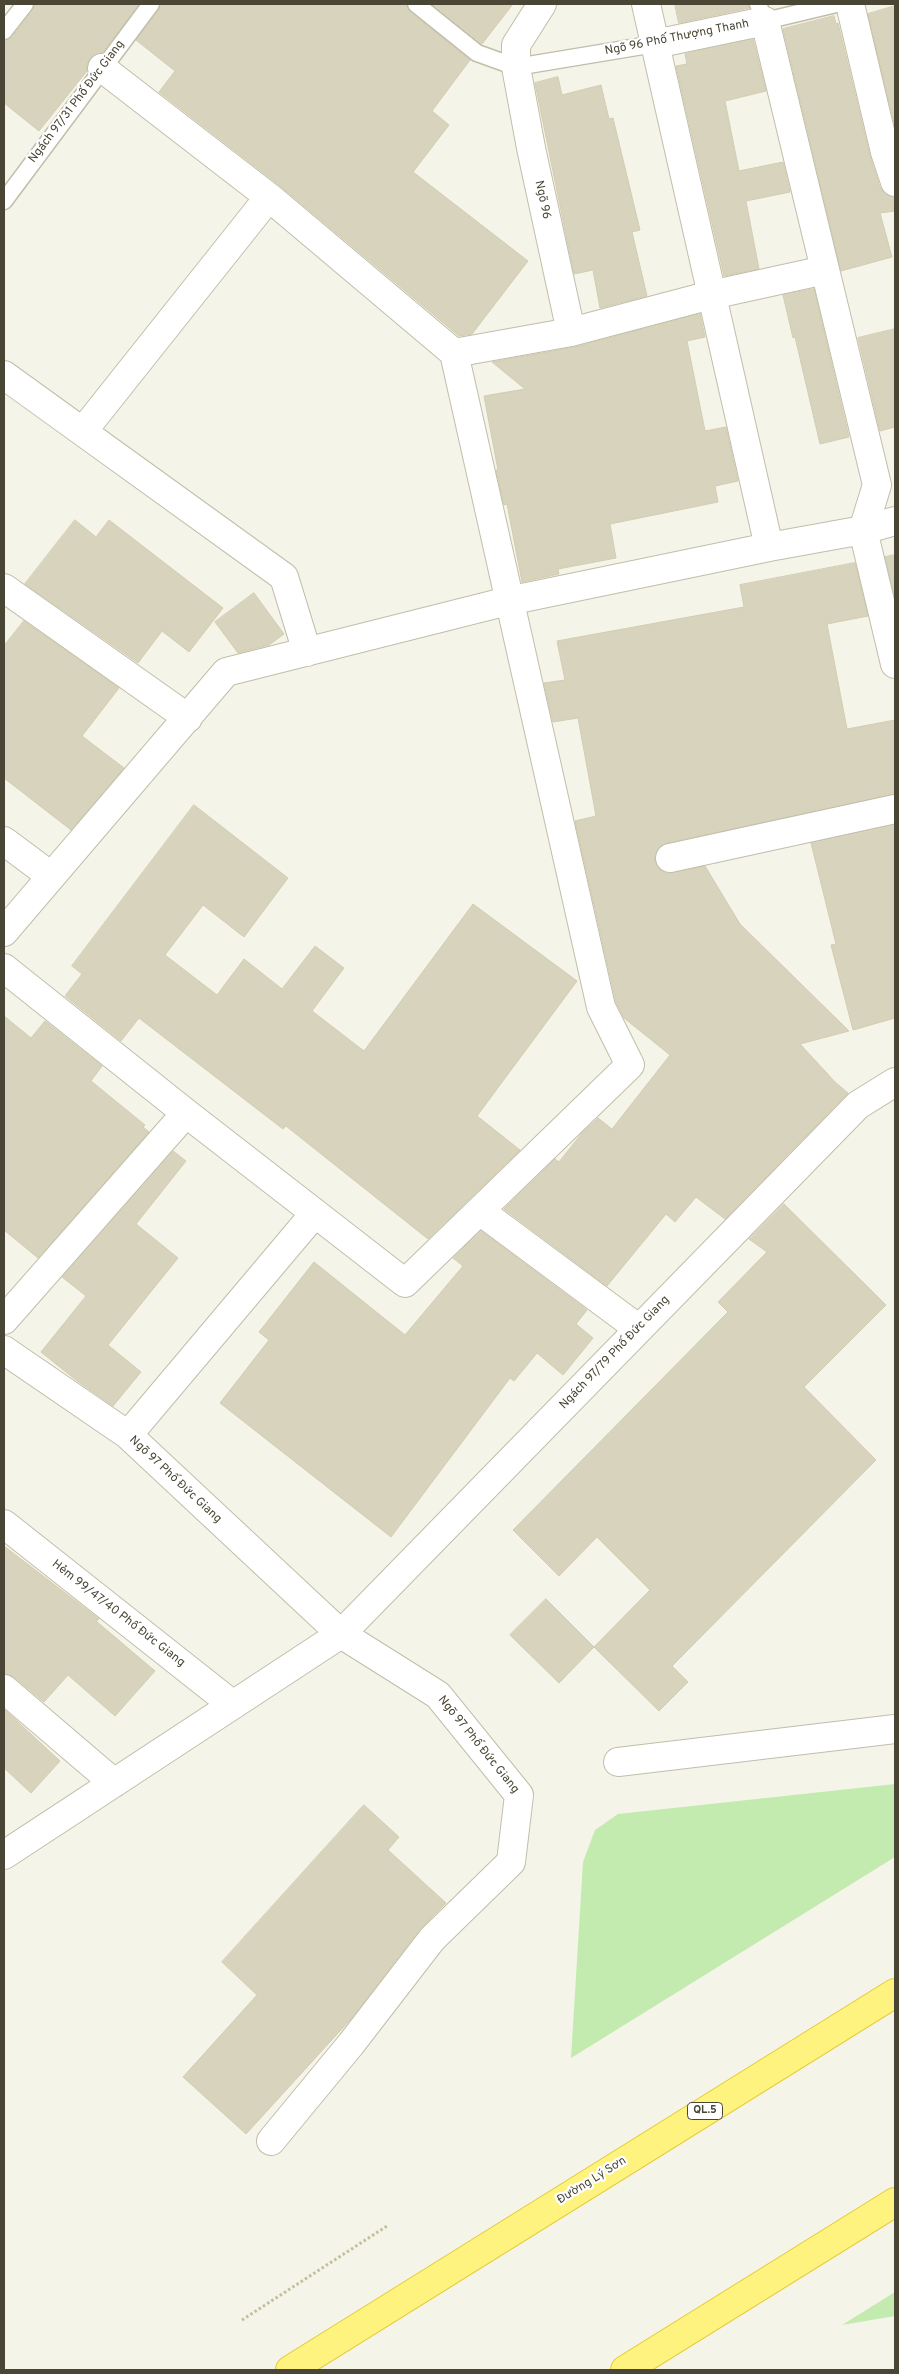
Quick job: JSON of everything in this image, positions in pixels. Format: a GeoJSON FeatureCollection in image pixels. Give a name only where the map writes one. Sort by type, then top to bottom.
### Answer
{"type":"FeatureCollection","features":[{"type":"Feature","properties":{"kind":"highway","name":"Đường Lý Sơn"},"geometry":{"type":"LineString","coordinates":[[290,2370],[895,1994]]}},
{"type":"Feature","properties":{"kind":"highway"},"geometry":{"type":"LineString","coordinates":[[625,2370],[895,2202]]}},
{"type":"Feature","properties":{"kind":"street","name":"Ngõ 96"},"geometry":{"type":"LineString","coordinates":[[542,4],[516,45],[516,67],[531,148],[571,332]]}},
{"type":"Feature","properties":{"kind":"street"},"geometry":{"type":"LineString","coordinates":[[646,4],[769,547]]}},
{"type":"Feature","properties":{"kind":"street"},"geometry":{"type":"LineString","coordinates":[[850,4],[885,152],[895,182]]}},
{"type":"Feature","properties":{"kind":"street"},"geometry":{"type":"LineString","coordinates":[[761,12],[877,485],[863,530],[895,664]]}},
{"type":"Feature","properties":{"kind":"street","name":"Ngõ 96 Phố Thượng Thanh"},"geometry":{"type":"LineString","coordinates":[[655,44],[761,12]]}},
{"type":"Feature","properties":{"kind":"street"},"geometry":{"type":"LineString","coordinates":[[4,968],[404,1283],[630,1065],[600,1007],[454,354],[268,197],[102,68]]}},
{"type":"Feature","properties":{"kind":"street"},"geometry":{"type":"LineString","coordinates":[[83,431],[268,197]]}},
{"type":"Feature","properties":{"kind":"street"},"geometry":{"type":"LineString","coordinates":[[454,354],[571,332],[712,295],[825,270]]}},
{"type":"Feature","properties":{"kind":"street"},"geometry":{"type":"LineString","coordinates":[[4,375],[284,578],[307,652]]}},
{"type":"Feature","properties":{"kind":"street"},"geometry":{"type":"LineString","coordinates":[[4,932],[226,672],[508,602],[769,547],[863,530],[895,521]]}},
{"type":"Feature","properties":{"kind":"street"},"geometry":{"type":"LineString","coordinates":[[4,588],[188,718]]}},
{"type":"Feature","properties":{"kind":"street"},"geometry":{"type":"LineString","coordinates":[[670,858],[895,808]]}},
{"type":"Feature","properties":{"kind":"street"},"geometry":{"type":"LineString","coordinates":[[4,841],[51,876]]}},
{"type":"Feature","properties":{"kind":"street","name":"Ngách 97/79 Phố Đức Giang"},"geometry":{"type":"LineString","coordinates":[[4,1855],[341,1634],[858,1105],[895,1082]]}},
{"type":"Feature","properties":{"kind":"street"},"geometry":{"type":"LineString","coordinates":[[4,1320],[186,1113]]}},
{"type":"Feature","properties":{"kind":"street"},"geometry":{"type":"LineString","coordinates":[[480,1211],[639,1329]]}},
{"type":"Feature","properties":{"kind":"street"},"geometry":{"type":"LineString","coordinates":[[128,1435],[315,1213]]}},
{"type":"Feature","properties":{"kind":"street","name":"Ngõ 97 Phố Đức Giang"},"geometry":{"type":"LineString","coordinates":[[4,1350],[128,1435],[341,1634],[438,1695],[519,1795],[512,1862],[432,1939],[351,2044],[271,2141]]}},
{"type":"Feature","properties":{"kind":"street","name":"Hẻm 99/47/40 Phố Đức Giang"},"geometry":{"type":"LineString","coordinates":[[4,1524],[233,1705]]}},
{"type":"Feature","properties":{"kind":"street"},"geometry":{"type":"LineString","coordinates":[[4,1689],[114,1783]]}},
{"type":"Feature","properties":{"kind":"street"},"geometry":{"type":"LineString","coordinates":[[618,1762],[895,1729]]}},
{"type":"Feature","properties":{"kind":"lane"},"geometry":{"type":"LineString","coordinates":[[4,31],[25,4]]}},
{"type":"Feature","properties":{"kind":"lane","name":"Ngách 97/31 Phố Đức Giang"},"geometry":{"type":"LineString","coordinates":[[4,201],[151,4]]}},
{"type":"Feature","properties":{"kind":"lane"},"geometry":{"type":"LineString","coordinates":[[416,4],[477,52],[516,67]]}},
{"type":"Feature","properties":{"kind":"lane","name":"Ngõ 96 Phố Thượng Thanh"},"geometry":{"type":"LineString","coordinates":[[761,12],[836,4]]}},
{"type":"Feature","properties":{"kind":"lane","name":"Ngõ 96 Phố Thượng Thanh"},"geometry":{"type":"LineString","coordinates":[[516,67],[655,44]]}},
{"type":"Feature","properties":{"kind":"path"},"geometry":{"type":"LineString","coordinates":[[242,2320],[387,2226]]}},
{"type":"Feature","properties":{"kind":"green space"},"geometry":{"type":"Polygon","coordinates":[[[895,1784],[895,1857],[571,2058],[583,1862],[595,1830],[618,1814],[895,1784]]]}},
{"type":"Feature","properties":{"kind":"green space"},"geometry":{"type":"Polygon","coordinates":[[[895,2292],[895,2316],[842,2325],[895,2292]]]}},
{"type":"Feature","properties":{"kind":"building"},"geometry":{"type":"Polygon","coordinates":[[[35,4],[139,4],[102,53],[90,58],[87,71],[39,131],[4,103],[4,41],[12,37],[33,10],[35,4]]]}},
{"type":"Feature","properties":{"kind":"building"},"geometry":{"type":"Polygon","coordinates":[[[161,4],[406,4],[410,12],[470,60],[432,111],[449,125],[413,172],[528,261],[472,334],[459,336],[279,185],[159,92],[175,71],[136,40],[159,10],[161,4]]]}},
{"type":"Feature","properties":{"kind":"building"},"geometry":{"type":"Polygon","coordinates":[[[432,4],[513,4],[482,44],[432,4]]]}},
{"type":"Feature","properties":{"kind":"building"},"geometry":{"type":"Polygon","coordinates":[[[675,4],[748,4],[749,8],[679,23],[675,4]]]}},
{"type":"Feature","properties":{"kind":"building"},"geometry":{"type":"Polygon","coordinates":[[[895,6],[895,127],[868,14],[895,6]]]}},
{"type":"Feature","properties":{"kind":"building"},"geometry":{"type":"Polygon","coordinates":[[[834,16],[836,24],[838,23],[870,156],[880,187],[885,194],[895,197],[895,211],[880,213],[892,257],[841,271],[783,29],[834,16]]]}},
{"type":"Feature","properties":{"kind":"building"},"geometry":{"type":"Polygon","coordinates":[[[753,39],[766,91],[725,101],[739,171],[783,162],[790,192],[746,201],[759,269],[724,276],[676,66],[687,64],[685,54],[753,39]]]}},
{"type":"Feature","properties":{"kind":"building"},"geometry":{"type":"Polygon","coordinates":[[[558,77],[562,95],[601,85],[609,119],[613,118],[640,230],[632,232],[647,296],[600,308],[593,270],[574,274],[535,83],[558,77]]]}},
{"type":"Feature","properties":{"kind":"building"},"geometry":{"type":"Polygon","coordinates":[[[814,289],[849,437],[820,444],[795,337],[793,338],[783,295],[814,289]]]}},
{"type":"Feature","properties":{"kind":"building"},"geometry":{"type":"Polygon","coordinates":[[[700,314],[705,337],[687,341],[705,431],[726,427],[738,481],[715,486],[718,502],[610,524],[616,558],[558,569],[559,574],[522,582],[507,504],[504,505],[496,470],[498,470],[484,396],[525,389],[492,362],[575,347],[700,314]]]}},
{"type":"Feature","properties":{"kind":"building"},"geometry":{"type":"Polygon","coordinates":[[[895,329],[895,427],[880,431],[858,338],[895,329]]]}},
{"type":"Feature","properties":{"kind":"building"},"geometry":{"type":"Polygon","coordinates":[[[75,520],[96,537],[109,520],[223,608],[189,652],[162,631],[138,663],[25,584],[75,520]]]}},
{"type":"Feature","properties":{"kind":"building"},"geometry":{"type":"Polygon","coordinates":[[[895,555],[895,598],[885,557],[895,555]]]}},
{"type":"Feature","properties":{"kind":"building"},"geometry":{"type":"Polygon","coordinates":[[[855,563],[868,616],[827,624],[847,729],[895,720],[895,794],[667,843],[659,847],[655,854],[658,868],[666,873],[705,866],[740,924],[849,1031],[800,1044],[836,1083],[848,1093],[725,1219],[696,1197],[675,1222],[666,1214],[607,1286],[504,1209],[555,1159],[559,1162],[582,1133],[598,1118],[612,1129],[670,1055],[624,1018],[616,1002],[575,821],[596,816],[578,718],[553,722],[544,683],[565,680],[557,641],[744,607],[740,585],[855,563]]]}},
{"type":"Feature","properties":{"kind":"building"},"geometry":{"type":"Polygon","coordinates":[[[254,593],[284,634],[269,645],[238,653],[215,622],[254,593]]]}},
{"type":"Feature","properties":{"kind":"building"},"geometry":{"type":"Polygon","coordinates":[[[24,621],[119,688],[82,736],[124,768],[71,830],[4,778],[4,646],[24,621]]]}},
{"type":"Feature","properties":{"kind":"building"},"geometry":{"type":"Polygon","coordinates":[[[194,805],[288,878],[244,937],[203,905],[165,955],[217,995],[244,959],[282,989],[315,946],[344,968],[312,1011],[364,1051],[473,904],[577,981],[477,1116],[520,1150],[428,1239],[286,1126],[283,1129],[139,1018],[121,1041],[65,996],[82,974],[72,966],[194,805]]]}},
{"type":"Feature","properties":{"kind":"building"},"geometry":{"type":"Polygon","coordinates":[[[895,825],[895,1018],[853,1030],[831,945],[836,944],[811,843],[895,825]]]}},
{"type":"Feature","properties":{"kind":"building"},"geometry":{"type":"Polygon","coordinates":[[[4,1016],[31,1038],[45,1021],[102,1066],[91,1081],[145,1125],[143,1127],[149,1132],[38,1258],[4,1230],[4,1016]]]}},
{"type":"Feature","properties":{"kind":"building"},"geometry":{"type":"Polygon","coordinates":[[[173,1151],[186,1161],[136,1224],[178,1258],[108,1345],[141,1372],[113,1406],[41,1352],[86,1296],[62,1277],[173,1151]]]}},
{"type":"Feature","properties":{"kind":"building"},"geometry":{"type":"Polygon","coordinates":[[[784,1204],[886,1305],[804,1387],[876,1460],[672,1666],[688,1682],[659,1711],[594,1647],[650,1590],[597,1537],[559,1576],[513,1530],[728,1312],[718,1302],[767,1252],[749,1239],[784,1204]]]}},
{"type":"Feature","properties":{"kind":"building"},"geometry":{"type":"Polygon","coordinates":[[[481,1231],[587,1310],[576,1324],[593,1338],[563,1375],[537,1353],[514,1381],[510,1378],[391,1537],[220,1403],[269,1340],[259,1332],[314,1262],[405,1335],[463,1266],[453,1258],[481,1231]]]}},
{"type":"Feature","properties":{"kind":"building"},"geometry":{"type":"Polygon","coordinates":[[[4,1546],[99,1619],[96,1621],[155,1671],[115,1716],[68,1675],[44,1702],[14,1677],[4,1674],[4,1546]]]}},
{"type":"Feature","properties":{"kind":"building"},"geometry":{"type":"Polygon","coordinates":[[[546,1599],[594,1647],[559,1683],[510,1635],[546,1599]]]}},
{"type":"Feature","properties":{"kind":"building"},"geometry":{"type":"Polygon","coordinates":[[[4,1709],[60,1761],[31,1793],[4,1768],[4,1709]]]}},
{"type":"Feature","properties":{"kind":"building"},"geometry":{"type":"Polygon","coordinates":[[[364,1805],[399,1837],[388,1850],[446,1903],[420,1929],[350,2020],[246,2134],[183,2077],[257,1995],[222,1962],[364,1805]]]}}]}
